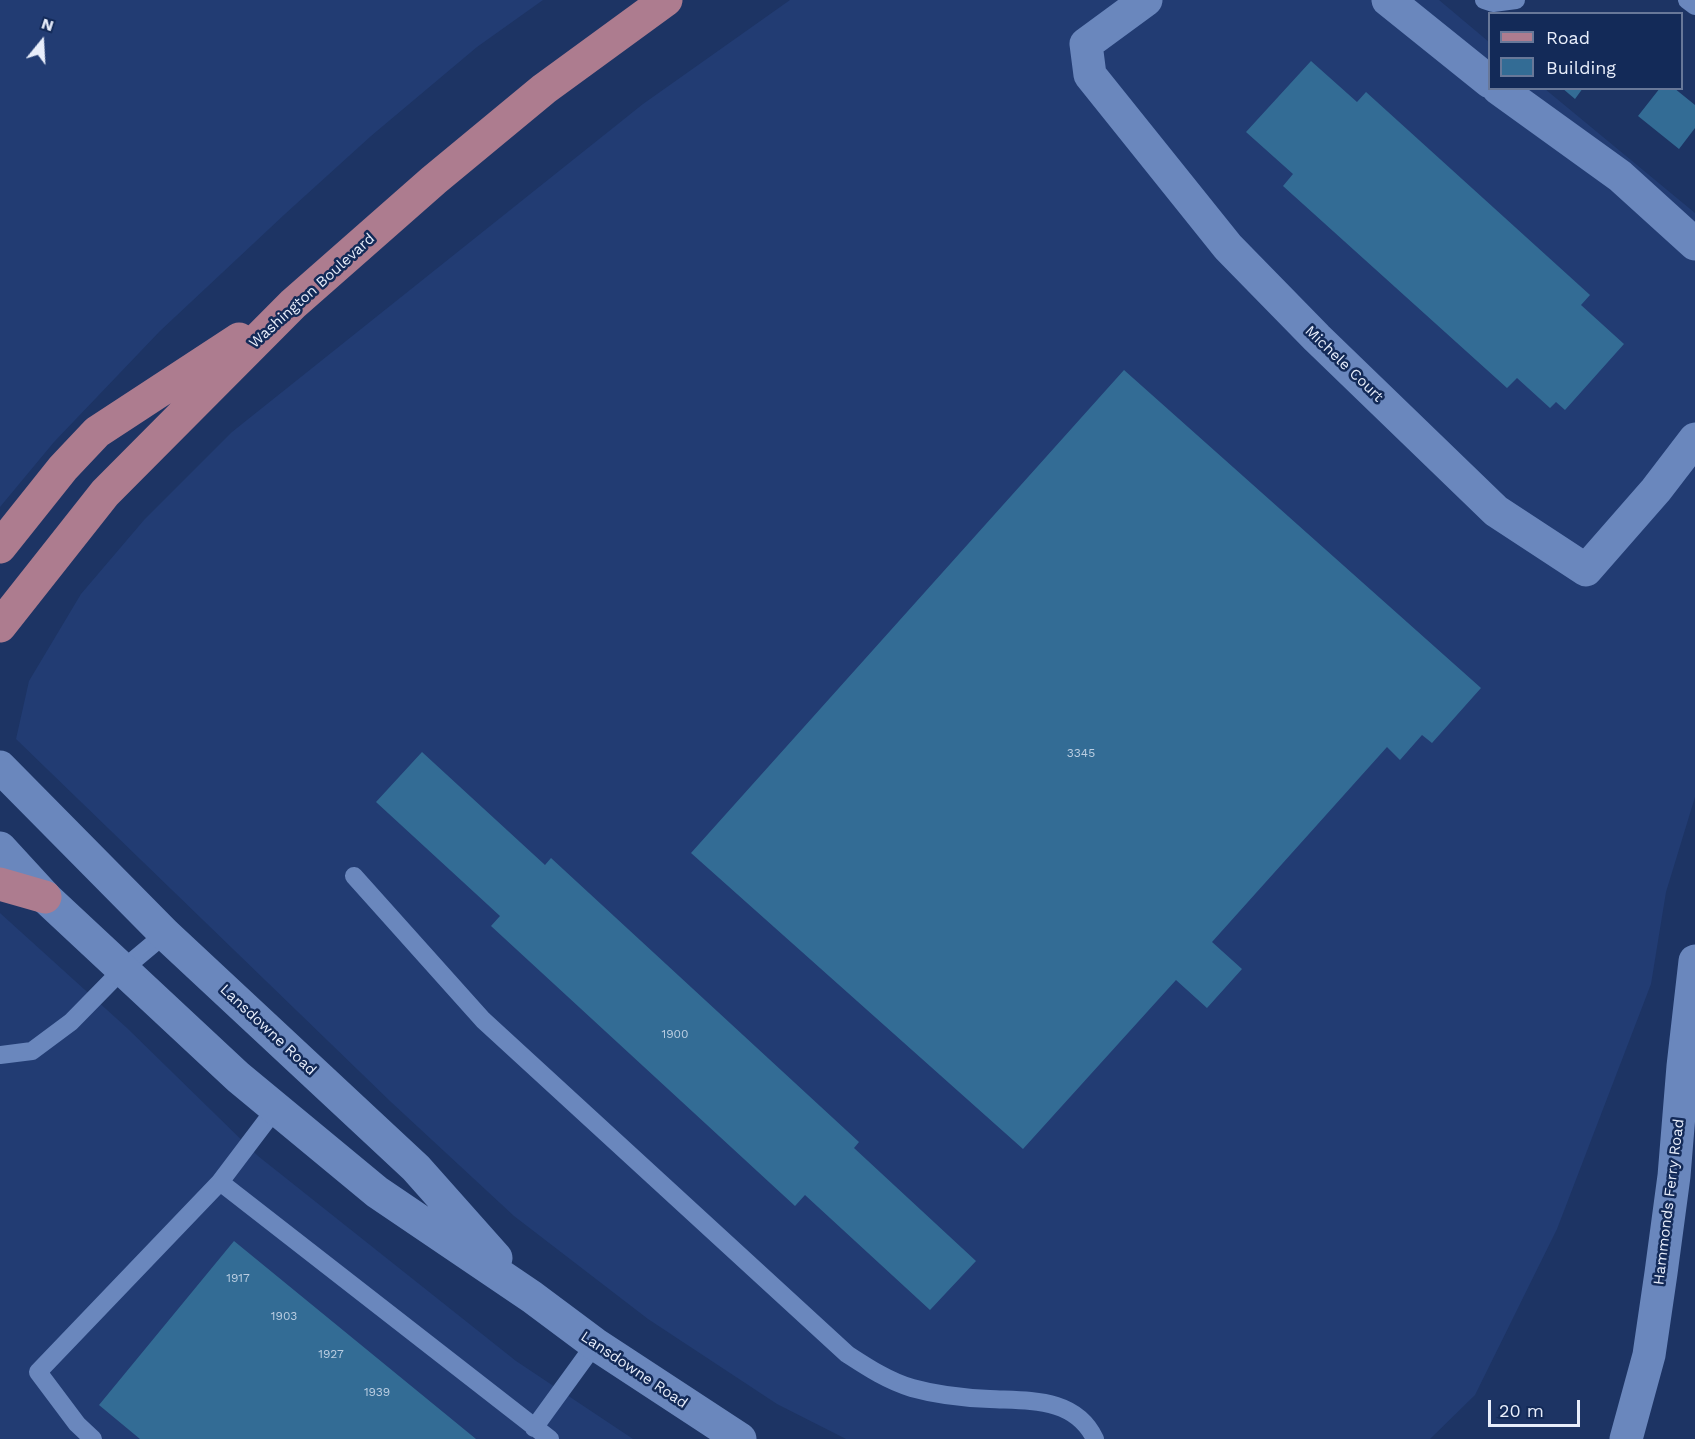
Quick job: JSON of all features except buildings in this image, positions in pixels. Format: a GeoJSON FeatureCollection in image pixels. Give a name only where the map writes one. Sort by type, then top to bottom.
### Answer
{"type":"FeatureCollection","features":[{"type":"Feature","properties":{"kind":"main road","name":"Washington Boulevard"},"geometry":{"type":"LineString","coordinates":[[0,626],[105,493],[293,304],[434,180],[536,96],[666,0]]}},
{"type":"Feature","properties":{"kind":"main road"},"geometry":{"type":"LineString","coordinates":[[0,547],[63,468],[96,432],[293,304]]}},
{"type":"Feature","properties":{"kind":"main road"},"geometry":{"type":"LineString","coordinates":[[0,884],[45,897]]}},
{"type":"Feature","properties":{"kind":"street","name":"Michele Court"},"geometry":{"type":"LineString","coordinates":[[1146,0],[1086,44],[1090,75],[1228,247],[1317,338],[1496,512],[1586,570],[1656,490],[1695,439]]}},
{"type":"Feature","properties":{"kind":"street"},"geometry":{"type":"LineString","coordinates":[[1388,0],[1488,80]]}},
{"type":"Feature","properties":{"kind":"street"},"geometry":{"type":"LineString","coordinates":[[1501,90],[1620,176],[1695,244]]}},
{"type":"Feature","properties":{"kind":"street","name":"Lansdowne Road"},"geometry":{"type":"LineString","coordinates":[[0,767],[165,933],[416,1168],[532,1297]]}},
{"type":"Feature","properties":{"kind":"street","name":"Lansdowne Road"},"geometry":{"type":"LineString","coordinates":[[0,848],[45,897],[238,1077],[377,1192],[532,1297],[595,1344],[740,1439]]}},
{"type":"Feature","properties":{"kind":"street","name":"Hammonds Ferry Road"},"geometry":{"type":"LineString","coordinates":[[1626,1439],[1649,1355],[1674,1176],[1695,961]]}},
{"type":"Feature","properties":{"kind":"lane"},"geometry":{"type":"LineString","coordinates":[[1484,0],[1493,3],[1516,0]]}},
{"type":"Feature","properties":{"kind":"lane"},"geometry":{"type":"LineString","coordinates":[[1687,0],[1695,6]]}},
{"type":"Feature","properties":{"kind":"lane"},"geometry":{"type":"LineString","coordinates":[[354,876],[483,1020],[847,1354],[876,1373],[911,1388],[954,1397],[1033,1400],[1053,1404],[1071,1412],[1089,1427],[1095,1439]]}},
{"type":"Feature","properties":{"kind":"lane"},"geometry":{"type":"LineString","coordinates":[[0,1055],[32,1051],[71,1022],[122,970],[165,933]]}},
{"type":"Feature","properties":{"kind":"lane"},"geometry":{"type":"LineString","coordinates":[[93,1439],[77,1424],[38,1372],[220,1182],[276,1108]]}},
{"type":"Feature","properties":{"kind":"lane"},"geometry":{"type":"LineString","coordinates":[[220,1182],[550,1439]]}},
{"type":"Feature","properties":{"kind":"lane"},"geometry":{"type":"LineString","coordinates":[[534,1428],[595,1344]]}},
{"type":"Feature","properties":{"kind":"shaded area"},"geometry":{"type":"Polygon","coordinates":[[[0,0],[543,0],[477,47],[371,136],[285,214],[160,331],[54,442],[0,507],[0,0]]]}},
{"type":"Feature","properties":{"kind":"shaded area"},"geometry":{"type":"Polygon","coordinates":[[[790,0],[1439,0],[1488,41],[1488,90],[1546,90],[1695,213],[1695,797],[1666,892],[1651,984],[1557,1229],[1475,1395],[1430,1439],[846,1439],[777,1404],[648,1319],[514,1216],[391,1102],[16,739],[29,681],[81,594],[144,520],[232,432],[643,104],[790,0]]]}},
{"type":"Feature","properties":{"kind":"shaded area"},"geometry":{"type":"Polygon","coordinates":[[[0,913],[127,1028],[258,1156],[516,1361],[633,1439],[0,1439],[0,913]]]}}]}
